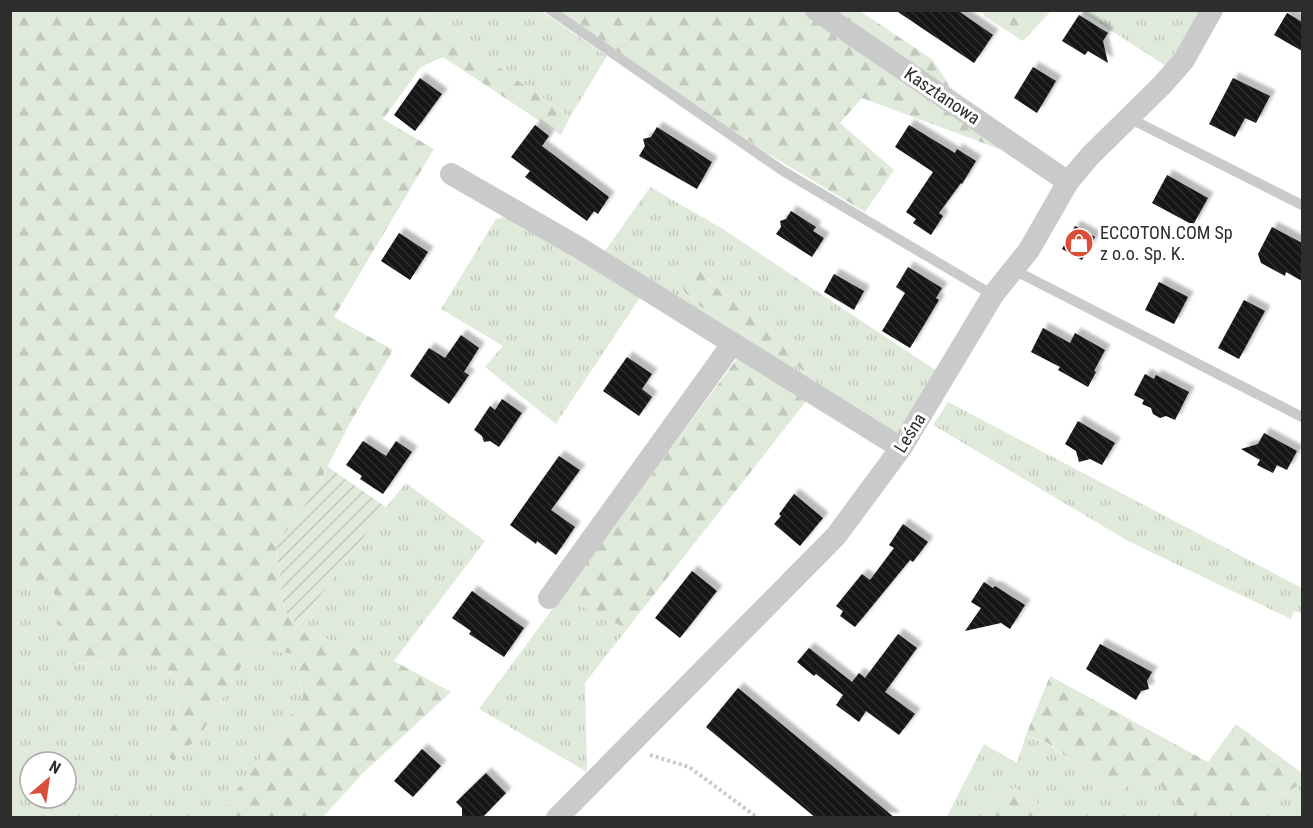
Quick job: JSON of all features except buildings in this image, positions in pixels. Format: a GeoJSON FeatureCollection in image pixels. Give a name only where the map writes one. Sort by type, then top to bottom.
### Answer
{"type":"FeatureCollection","features":[{"type":"Feature","properties":{"kind":"street","name":"Kasztanowa"},"geometry":{"type":"LineString","coordinates":[[816,10],[1068,182]]}},
{"type":"Feature","properties":{"kind":"street","name":"Leśna"},"geometry":{"type":"LineString","coordinates":[[557,818],[836,536],[901,448],[993,295],[1029,250],[1068,182],[1090,156],[1184,60],[1212,10]]}},
{"type":"Feature","properties":{"kind":"street"},"geometry":{"type":"LineString","coordinates":[[451,174],[578,247],[901,448]]}},
{"type":"Feature","properties":{"kind":"street"},"geometry":{"type":"LineString","coordinates":[[549,598],[734,343]]}},
{"type":"Feature","properties":{"kind":"lane"},"geometry":{"type":"LineString","coordinates":[[550,10],[783,171],[993,295]]}},
{"type":"Feature","properties":{"kind":"lane"},"geometry":{"type":"LineString","coordinates":[[1129,118],[1302,206]]}},
{"type":"Feature","properties":{"kind":"lane"},"geometry":{"type":"LineString","coordinates":[[1014,270],[1302,417]]}},
{"type":"Feature","properties":{"kind":"path"},"geometry":{"type":"LineString","coordinates":[[626,748],[689,767],[758,818]]}},
{"type":"Feature","properties":{"kind":"green space"},"geometry":{"type":"Polygon","coordinates":[[[10,11],[426,11],[436,30],[491,62],[570,117],[561,135],[443,57],[421,67],[383,119],[434,149],[334,317],[393,350],[349,425],[316,489],[276,547],[284,610],[303,632],[394,661],[451,692],[363,773],[323,817],[216,817],[303,697],[293,654],[253,647],[200,736],[173,761],[162,747],[178,715],[176,677],[149,660],[74,664],[59,628],[57,602],[49,578],[11,591],[10,11]]]}},
{"type":"Feature","properties":{"kind":"green space"},"geometry":{"type":"Polygon","coordinates":[[[426,11],[541,11],[607,56],[570,117],[491,62],[435,30],[426,11]]]}},
{"type":"Feature","properties":{"kind":"green space"},"geometry":{"type":"Polygon","coordinates":[[[559,11],[860,11],[933,60],[950,87],[1003,129],[1021,157],[862,98],[840,123],[894,170],[865,212],[765,152],[559,11]]]}},
{"type":"Feature","properties":{"kind":"green space"},"geometry":{"type":"Polygon","coordinates":[[[978,11],[1051,11],[1023,41],[978,11]]]}},
{"type":"Feature","properties":{"kind":"green space"},"geometry":{"type":"Polygon","coordinates":[[[1081,11],[1199,11],[1182,44],[1166,66],[1081,11]]]}},
{"type":"Feature","properties":{"kind":"green space"},"geometry":{"type":"Polygon","coordinates":[[[650,187],[723,229],[937,371],[897,433],[605,251],[650,187]],[[696,265],[685,293],[701,307],[808,373],[810,362],[714,286],[696,265]]]}},
{"type":"Feature","properties":{"kind":"green space"},"geometry":{"type":"Polygon","coordinates":[[[508,216],[641,296],[556,424],[485,367],[503,346],[441,309],[496,219],[508,216]]]}},
{"type":"Feature","properties":{"kind":"green space"},"geometry":{"type":"Polygon","coordinates":[[[696,265],[714,286],[810,362],[808,373],[701,307],[685,293],[679,277],[696,265]]]}},
{"type":"Feature","properties":{"kind":"green space"},"geometry":{"type":"Polygon","coordinates":[[[739,356],[808,399],[627,629],[562,596],[739,356]]]}},
{"type":"Feature","properties":{"kind":"green space"},"geometry":{"type":"Polygon","coordinates":[[[948,402],[1302,588],[1302,614],[1294,611],[1291,619],[1128,541],[933,425],[948,402]]]}},
{"type":"Feature","properties":{"kind":"green space"},"geometry":{"type":"Polygon","coordinates":[[[328,467],[386,507],[298,626],[284,610],[276,546],[316,489],[328,467]]]}},
{"type":"Feature","properties":{"kind":"green space"},"geometry":{"type":"Polygon","coordinates":[[[406,483],[485,541],[394,661],[303,632],[298,626],[406,483]]]}},
{"type":"Feature","properties":{"kind":"green space"},"geometry":{"type":"Polygon","coordinates":[[[49,578],[57,602],[59,628],[75,664],[149,660],[176,677],[178,715],[163,747],[200,736],[253,647],[293,654],[303,697],[216,817],[11,817],[10,591],[49,578]]]}},
{"type":"Feature","properties":{"kind":"green space"},"geometry":{"type":"Polygon","coordinates":[[[562,596],[627,629],[585,683],[587,772],[479,709],[562,596]]]}},
{"type":"Feature","properties":{"kind":"green space"},"geometry":{"type":"Polygon","coordinates":[[[1050,676],[1208,762],[1236,724],[1302,773],[1302,784],[1264,803],[1191,817],[1152,777],[1128,780],[1124,794],[1087,772],[1046,742],[1026,735],[1050,676]]]}},
{"type":"Feature","properties":{"kind":"green space"},"geometry":{"type":"Polygon","coordinates":[[[1026,735],[1045,742],[1087,772],[1124,794],[1128,780],[1152,777],[1191,817],[1056,817],[1015,788],[994,795],[983,817],[946,818],[984,744],[1017,763],[1026,735]]]}},
{"type":"Feature","properties":{"kind":"green space"},"geometry":{"type":"Polygon","coordinates":[[[1302,784],[1302,817],[1191,817],[1264,803],[1302,784]]]}},
{"type":"Feature","properties":{"kind":"green space"},"geometry":{"type":"Polygon","coordinates":[[[1015,788],[1056,817],[983,817],[994,795],[1015,788]]]}},
{"type":"Feature","properties":{"kind":"place","name":"ECCOTON.COM Sp z o.o. Sp. K."},"geometry":{"type":"Point","coordinates":[1079,243]}}]}
